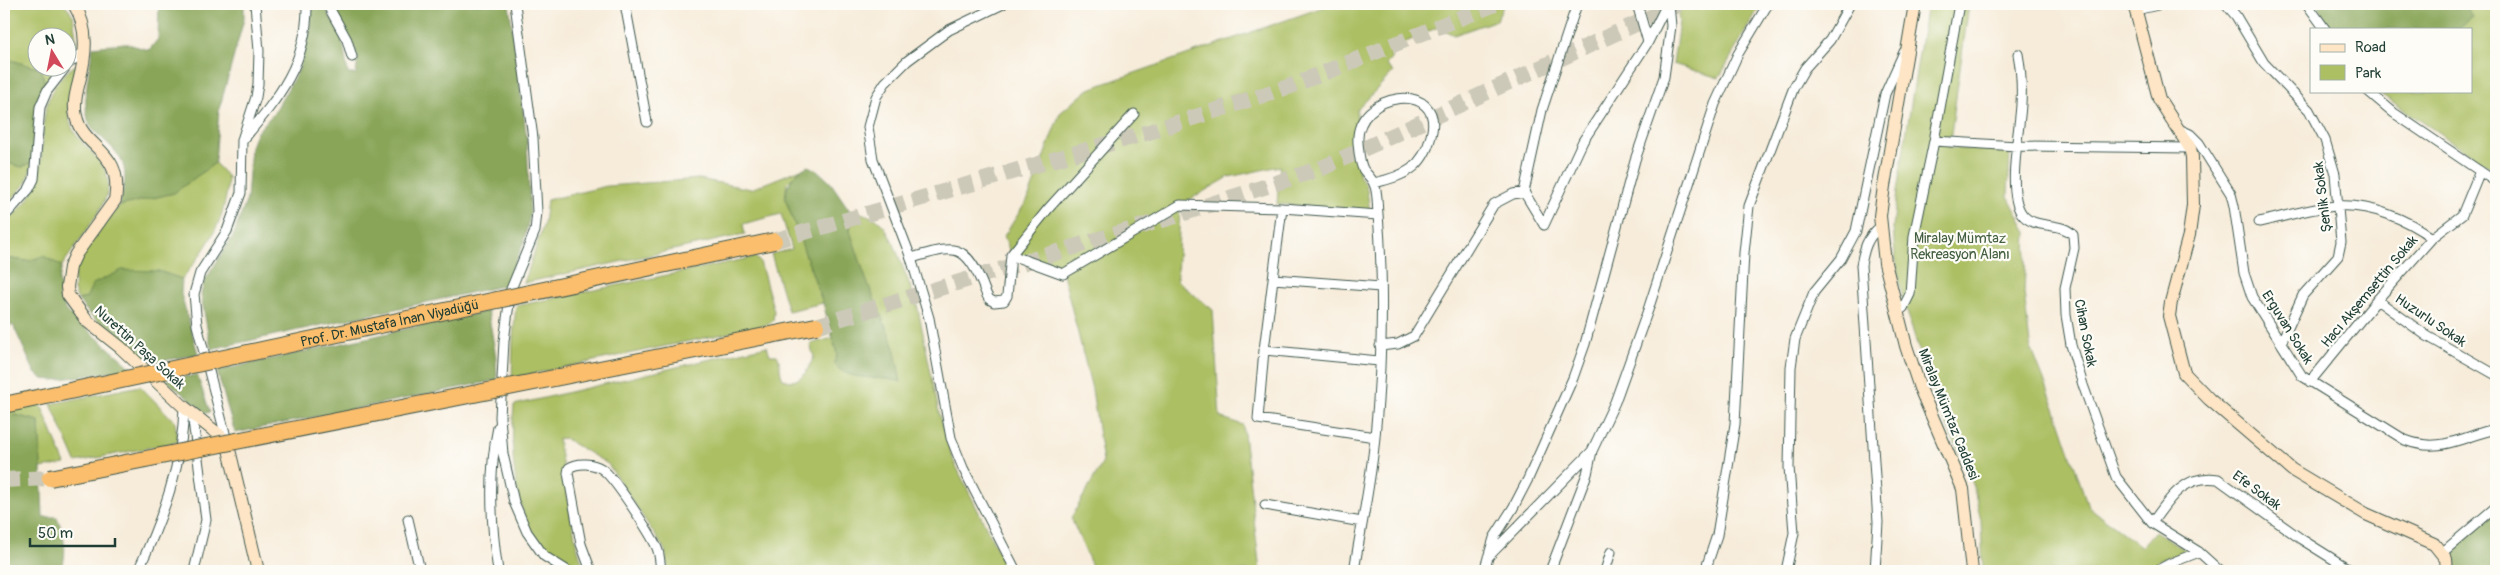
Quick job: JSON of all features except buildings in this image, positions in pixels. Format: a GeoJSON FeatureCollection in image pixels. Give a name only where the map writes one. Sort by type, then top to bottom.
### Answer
{"type":"FeatureCollection","features":[{"type":"Feature","properties":{"kind":"highway","name":"Prof. Dr. Mustafa İnan Viyadüğü"},"geometry":{"type":"LineString","coordinates":[[4,405],[774,241]]}},
{"type":"Feature","properties":{"kind":"highway"},"geometry":{"type":"LineString","coordinates":[[50,478],[816,326]]}},
{"type":"Feature","properties":{"kind":"main road","name":"Nurettin Paşa Sokak"},"geometry":{"type":"LineString","coordinates":[[74,4],[85,31],[85,51],[76,96],[76,116],[81,130],[101,149],[110,162],[117,191],[115,200],[76,254],[70,267],[68,295],[87,322],[120,347],[188,410],[227,441]]}},
{"type":"Feature","properties":{"kind":"main road","name":"Miralay Mümtaz Caddesi"},"geometry":{"type":"LineString","coordinates":[[1915,4],[1884,186],[1880,227],[1885,263],[1896,311],[1920,388],[1963,489],[1972,571]]}},
{"type":"Feature","properties":{"kind":"main road"},"geometry":{"type":"LineString","coordinates":[[2135,7],[2159,99],[2190,148],[2193,205],[2190,228],[2169,316],[2184,373],[2209,400],[2292,470],[2366,514],[2434,544],[2443,552],[2447,571]]}},
{"type":"Feature","properties":{"kind":"main road"},"geometry":{"type":"LineString","coordinates":[[227,441],[258,571]]}},
{"type":"Feature","properties":{"kind":"street"},"geometry":{"type":"LineString","coordinates":[[227,441],[197,325],[194,294],[200,273],[227,231],[241,193],[242,142],[256,97],[258,84],[259,51],[255,4]]}},
{"type":"Feature","properties":{"kind":"street"},"geometry":{"type":"LineString","coordinates":[[242,142],[291,76],[306,34],[306,4]]}},
{"type":"Feature","properties":{"kind":"street"},"geometry":{"type":"LineString","coordinates":[[327,4],[347,40],[352,57]]}},
{"type":"Feature","properties":{"kind":"street"},"geometry":{"type":"LineString","coordinates":[[498,571],[494,536],[492,464],[500,416],[504,341],[511,289],[537,223],[533,138],[515,4]]}},
{"type":"Feature","properties":{"kind":"street"},"geometry":{"type":"LineString","coordinates":[[625,4],[648,122]]}},
{"type":"Feature","properties":{"kind":"street"},"geometry":{"type":"LineString","coordinates":[[1003,4],[948,30],[919,50],[885,83],[871,112],[868,127],[872,152],[911,258],[929,318],[951,438],[963,468],[1016,571]]}},
{"type":"Feature","properties":{"kind":"street"},"geometry":{"type":"LineString","coordinates":[[1577,4],[1542,110],[1524,192],[1544,225],[1583,141],[1648,42],[1668,4]]}},
{"type":"Feature","properties":{"kind":"street"},"geometry":{"type":"LineString","coordinates":[[1637,4],[1648,42]]}},
{"type":"Feature","properties":{"kind":"street"},"geometry":{"type":"LineString","coordinates":[[1484,571],[1494,538],[1528,479],[1586,344],[1635,160],[1664,77],[1671,26],[1668,4]]}},
{"type":"Feature","properties":{"kind":"street"},"geometry":{"type":"LineString","coordinates":[[1550,571],[1587,474],[1592,451],[1615,402],[1648,310],[1716,104],[1738,54],[1768,4]]}},
{"type":"Feature","properties":{"kind":"street"},"geometry":{"type":"LineString","coordinates":[[1705,571],[1718,535],[1735,424],[1748,206],[1794,87],[1805,68],[1830,40],[1850,4]]}},
{"type":"Feature","properties":{"kind":"street"},"geometry":{"type":"LineString","coordinates":[[1896,311],[1903,308],[1910,294],[1914,236],[1934,141],[1959,4]]}},
{"type":"Feature","properties":{"kind":"street"},"geometry":{"type":"LineString","coordinates":[[2135,7],[2162,4]]}},
{"type":"Feature","properties":{"kind":"street","name":"Şenlik Sokak"},"geometry":{"type":"LineString","coordinates":[[2226,4],[2236,16],[2264,63],[2301,99],[2320,127],[2330,154],[2341,242],[2338,256],[2303,295],[2281,343]]}},
{"type":"Feature","properties":{"kind":"street"},"geometry":{"type":"LineString","coordinates":[[2308,4],[2324,28]]}},
{"type":"Feature","properties":{"kind":"street"},"geometry":{"type":"LineString","coordinates":[[1786,571],[1794,533],[1789,467],[1791,367],[1795,339],[1814,292],[1841,259],[1856,231],[1885,94],[1909,40]]}},
{"type":"Feature","properties":{"kind":"street"},"geometry":{"type":"LineString","coordinates":[[78,56],[85,51]]}},
{"type":"Feature","properties":{"kind":"street","name":"Cihan Sokak"},"geometry":{"type":"LineString","coordinates":[[2018,54],[2021,105],[2015,193],[2022,215],[2033,222],[2065,229],[2073,236],[2074,248],[2064,288],[2071,345],[2083,386],[2116,477],[2152,523],[2199,552],[2220,571]]}},
{"type":"Feature","properties":{"kind":"street"},"geometry":{"type":"LineString","coordinates":[[4,217],[29,189],[34,179],[42,102],[47,91],[57,78]]}},
{"type":"Feature","properties":{"kind":"street"},"geometry":{"type":"LineString","coordinates":[[2369,92],[2394,113],[2496,182]]}},
{"type":"Feature","properties":{"kind":"street"},"geometry":{"type":"LineString","coordinates":[[1354,571],[1375,437],[1381,287],[1378,215],[1374,183],[1363,169],[1358,139],[1362,121],[1373,109],[1400,97],[1416,100],[1428,108],[1433,121],[1431,138],[1423,158],[1416,166],[1403,174],[1374,183]]}},
{"type":"Feature","properties":{"kind":"street"},"geometry":{"type":"LineString","coordinates":[[911,258],[941,250],[960,250],[966,254],[972,263],[989,299],[999,303],[1007,296],[1011,255],[1048,210],[1134,114]]}},
{"type":"Feature","properties":{"kind":"street","name":"Erguvan Sokak"},"geometry":{"type":"LineString","coordinates":[[2179,129],[2190,134],[2200,143],[2230,194],[2248,286],[2258,307],[2302,376],[2405,440],[2417,445],[2440,446],[2496,429]]}},
{"type":"Feature","properties":{"kind":"street"},"geometry":{"type":"LineString","coordinates":[[1934,141],[2017,146],[2190,148]]}},
{"type":"Feature","properties":{"kind":"street","name":"Hacı Akşemsettin Sokak"},"geometry":{"type":"LineString","coordinates":[[2310,382],[2377,300],[2432,238],[2462,215],[2480,171]]}},
{"type":"Feature","properties":{"kind":"street"},"geometry":{"type":"LineString","coordinates":[[1380,346],[1398,344],[1414,336],[1494,204],[1513,194],[1524,192]]}},
{"type":"Feature","properties":{"kind":"street"},"geometry":{"type":"LineString","coordinates":[[1011,255],[1063,274],[1180,205],[1282,208],[1378,215]]}},
{"type":"Feature","properties":{"kind":"street"},"geometry":{"type":"LineString","coordinates":[[2258,222],[2338,206],[2377,212],[2395,218],[2421,230],[2432,238]]}},
{"type":"Feature","properties":{"kind":"street"},"geometry":{"type":"LineString","coordinates":[[1282,208],[1272,279],[1258,420],[1375,437]]}},
{"type":"Feature","properties":{"kind":"street"},"geometry":{"type":"LineString","coordinates":[[1875,571],[1878,522],[1861,265],[1865,245],[1870,236],[1880,227]]}},
{"type":"Feature","properties":{"kind":"street"},"geometry":{"type":"LineString","coordinates":[[1272,279],[1381,287]]}},
{"type":"Feature","properties":{"kind":"street","name":"Huzurlu Sokak"},"geometry":{"type":"LineString","coordinates":[[2377,300],[2427,336],[2496,375]]}},
{"type":"Feature","properties":{"kind":"street"},"geometry":{"type":"LineString","coordinates":[[1264,350],[1379,361]]}},
{"type":"Feature","properties":{"kind":"street"},"geometry":{"type":"LineString","coordinates":[[138,571],[152,541],[170,491],[188,410]]}},
{"type":"Feature","properties":{"kind":"street"},"geometry":{"type":"LineString","coordinates":[[188,410],[206,520],[194,571]]}},
{"type":"Feature","properties":{"kind":"street"},"geometry":{"type":"LineString","coordinates":[[500,416],[507,473],[514,502],[521,518],[536,547],[544,556],[568,571]]}},
{"type":"Feature","properties":{"kind":"street"},"geometry":{"type":"LineString","coordinates":[[1488,557],[1592,451]]}},
{"type":"Feature","properties":{"kind":"street"},"geometry":{"type":"LineString","coordinates":[[591,571],[582,544],[568,473],[569,468],[579,464],[596,466],[608,474],[657,548],[661,571]]}},
{"type":"Feature","properties":{"kind":"street","name":"Efe Sokak"},"geometry":{"type":"LineString","coordinates":[[2152,523],[2181,486],[2203,479],[2218,479],[2302,539],[2352,571]]}},
{"type":"Feature","properties":{"kind":"street"},"geometry":{"type":"LineString","coordinates":[[1265,505],[1362,522]]}},
{"type":"Feature","properties":{"kind":"street"},"geometry":{"type":"LineString","coordinates":[[2443,552],[2496,507]]}},
{"type":"Feature","properties":{"kind":"street"},"geometry":{"type":"LineString","coordinates":[[408,519],[420,571]]}},
{"type":"Feature","properties":{"kind":"street"},"geometry":{"type":"LineString","coordinates":[[1605,571],[1611,552]]}},
{"type":"Feature","properties":{"kind":"street"},"geometry":{"type":"LineString","coordinates":[[2156,571],[2199,552]]}},
{"type":"Feature","properties":{"kind":"street"},"geometry":{"type":"LineString","coordinates":[[2171,563],[2178,571]]}},
{"type":"Feature","properties":{"kind":"green space"},"geometry":{"type":"Polygon","coordinates":[[[4,4],[64,4],[73,15],[75,28],[28,28],[28,65],[4,58],[4,4]]]}},
{"type":"Feature","properties":{"kind":"green space"},"geometry":{"type":"Polygon","coordinates":[[[159,4],[244,4],[244,19],[219,110],[215,163],[174,193],[119,206],[124,184],[124,168],[111,146],[92,128],[86,111],[87,83],[93,47],[124,43],[149,50],[158,39],[159,4]]]}},
{"type":"Feature","properties":{"kind":"green space"},"geometry":{"type":"Polygon","coordinates":[[[311,4],[323,4],[342,38],[348,74],[356,74],[358,57],[332,4],[509,4],[527,140],[530,215],[523,244],[506,285],[211,349],[201,295],[204,282],[233,236],[247,199],[251,147],[256,133],[274,113],[299,69],[311,28],[311,4]]]}},
{"type":"Feature","properties":{"kind":"green space"},"geometry":{"type":"Polygon","coordinates":[[[1332,4],[1504,4],[1497,20],[1454,35],[1438,27],[1402,44],[1390,56],[1392,58],[1386,65],[1393,72],[1357,110],[1357,164],[1360,177],[1366,184],[1370,211],[1277,204],[1280,166],[1229,177],[1180,205],[1177,281],[1213,310],[1220,417],[1243,425],[1260,571],[1094,571],[1071,518],[1103,462],[1092,389],[1063,274],[1011,255],[1004,236],[1028,199],[1060,113],[1089,89],[1332,4]]]}},
{"type":"Feature","properties":{"kind":"green space"},"geometry":{"type":"Polygon","coordinates":[[[1688,4],[1761,4],[1719,78],[1673,64],[1679,22],[1677,7],[1688,4]]]}},
{"type":"Feature","properties":{"kind":"green space","name":"Miralay Mümtaz Rekreasyon Alanı"},"geometry":{"type":"Polygon","coordinates":[[[1927,4],[1969,4],[1949,148],[2010,152],[2008,196],[2027,232],[2024,292],[2030,345],[2055,408],[2088,506],[2141,547],[2155,531],[2187,551],[2162,559],[2145,571],[1983,571],[1981,521],[1973,484],[1940,410],[1923,364],[1902,295],[1895,255],[1893,227],[1897,191],[1927,4]]]}},
{"type":"Feature","properties":{"kind":"green space"},"geometry":{"type":"Polygon","coordinates":[[[2318,4],[2463,4],[2473,17],[2458,28],[2330,28],[2318,4]]]}},
{"type":"Feature","properties":{"kind":"green space"},"geometry":{"type":"Polygon","coordinates":[[[2463,4],[2496,4],[2496,171],[2378,92],[2472,92],[2472,28],[2458,28],[2473,17],[2463,4]]]}},
{"type":"Feature","properties":{"kind":"green space"},"geometry":{"type":"Polygon","coordinates":[[[4,58],[28,65],[28,78],[43,78],[45,84],[36,103],[33,162],[22,167],[4,162],[4,58]]]}},
{"type":"Feature","properties":{"kind":"green space"},"geometry":{"type":"Polygon","coordinates":[[[43,78],[50,78],[45,84],[43,78]]]}},
{"type":"Feature","properties":{"kind":"green space"},"geometry":{"type":"Polygon","coordinates":[[[61,78],[75,78],[68,109],[70,122],[80,139],[101,163],[106,172],[108,182],[107,194],[94,220],[62,266],[43,256],[28,261],[4,258],[4,224],[29,198],[38,179],[44,118],[52,90],[61,78]]]}},
{"type":"Feature","properties":{"kind":"green space"},"geometry":{"type":"Polygon","coordinates":[[[4,162],[22,167],[33,162],[26,183],[4,208],[4,162]]]}},
{"type":"Feature","properties":{"kind":"green space"},"geometry":{"type":"Polygon","coordinates":[[[215,163],[228,177],[224,207],[220,220],[208,243],[182,279],[158,271],[94,284],[86,298],[78,300],[74,290],[75,267],[80,256],[119,206],[174,193],[215,163]]]}},
{"type":"Feature","properties":{"kind":"green space"},"geometry":{"type":"Polygon","coordinates":[[[808,166],[817,170],[831,183],[852,214],[850,231],[866,279],[894,346],[901,382],[848,374],[834,364],[837,354],[823,303],[785,198],[787,188],[792,179],[798,172],[808,166]]]}},
{"type":"Feature","properties":{"kind":"green space"},"geometry":{"type":"Polygon","coordinates":[[[801,169],[787,183],[785,198],[823,303],[788,311],[771,254],[792,249],[781,214],[743,224],[745,234],[524,283],[544,223],[547,200],[607,186],[699,179],[751,189],[801,169]]]}},
{"type":"Feature","properties":{"kind":"green space"},"geometry":{"type":"Polygon","coordinates":[[[858,212],[875,218],[884,226],[894,244],[917,304],[941,422],[954,462],[1008,571],[668,571],[665,550],[608,464],[564,438],[558,439],[576,543],[584,569],[553,555],[544,548],[533,534],[519,500],[512,441],[514,405],[767,346],[770,355],[777,355],[783,379],[789,381],[799,379],[803,376],[814,357],[810,344],[833,338],[837,354],[874,379],[888,377],[866,279],[850,231],[852,214],[858,212]]]}},
{"type":"Feature","properties":{"kind":"green space"},"geometry":{"type":"Polygon","coordinates":[[[43,256],[62,266],[59,280],[65,310],[133,369],[54,380],[43,379],[35,373],[13,325],[4,328],[4,258],[28,261],[43,256]]]}},
{"type":"Feature","properties":{"kind":"green space"},"geometry":{"type":"Polygon","coordinates":[[[755,257],[760,262],[774,311],[773,321],[767,325],[512,378],[516,306],[755,257]]]}},
{"type":"Feature","properties":{"kind":"green space"},"geometry":{"type":"Polygon","coordinates":[[[122,270],[158,271],[182,279],[181,294],[198,354],[151,363],[112,334],[78,300],[86,298],[93,284],[122,270]]]}},
{"type":"Feature","properties":{"kind":"green space"},"geometry":{"type":"Polygon","coordinates":[[[488,311],[496,357],[497,380],[235,433],[217,371],[488,311]]]}},
{"type":"Feature","properties":{"kind":"green space"},"geometry":{"type":"Polygon","coordinates":[[[197,375],[210,412],[206,413],[166,380],[197,375]]]}},
{"type":"Feature","properties":{"kind":"green space"},"geometry":{"type":"Polygon","coordinates":[[[140,386],[175,422],[178,442],[76,462],[51,404],[140,386]]]}},
{"type":"Feature","properties":{"kind":"green space"},"geometry":{"type":"Polygon","coordinates":[[[41,405],[65,464],[41,468],[39,421],[15,415],[4,416],[4,409],[41,405]]]}},
{"type":"Feature","properties":{"kind":"green space"},"geometry":{"type":"Polygon","coordinates":[[[15,415],[39,421],[43,517],[57,517],[65,550],[61,571],[4,571],[4,416],[15,415]]]}},
{"type":"Feature","properties":{"kind":"green space"},"geometry":{"type":"Polygon","coordinates":[[[2496,512],[2496,571],[2452,571],[2448,553],[2496,512]]]}},
{"type":"Feature","properties":{"kind":"tunnel"},"geometry":{"type":"LineString","coordinates":[[774,241],[1149,132],[1291,86],[1495,4]]}},
{"type":"Feature","properties":{"kind":"tunnel"},"geometry":{"type":"LineString","coordinates":[[816,326],[1172,217],[1322,168],[1679,4]]}},
{"type":"Feature","properties":{"kind":"tunnel"},"geometry":{"type":"LineString","coordinates":[[4,480],[50,478]]}}]}
